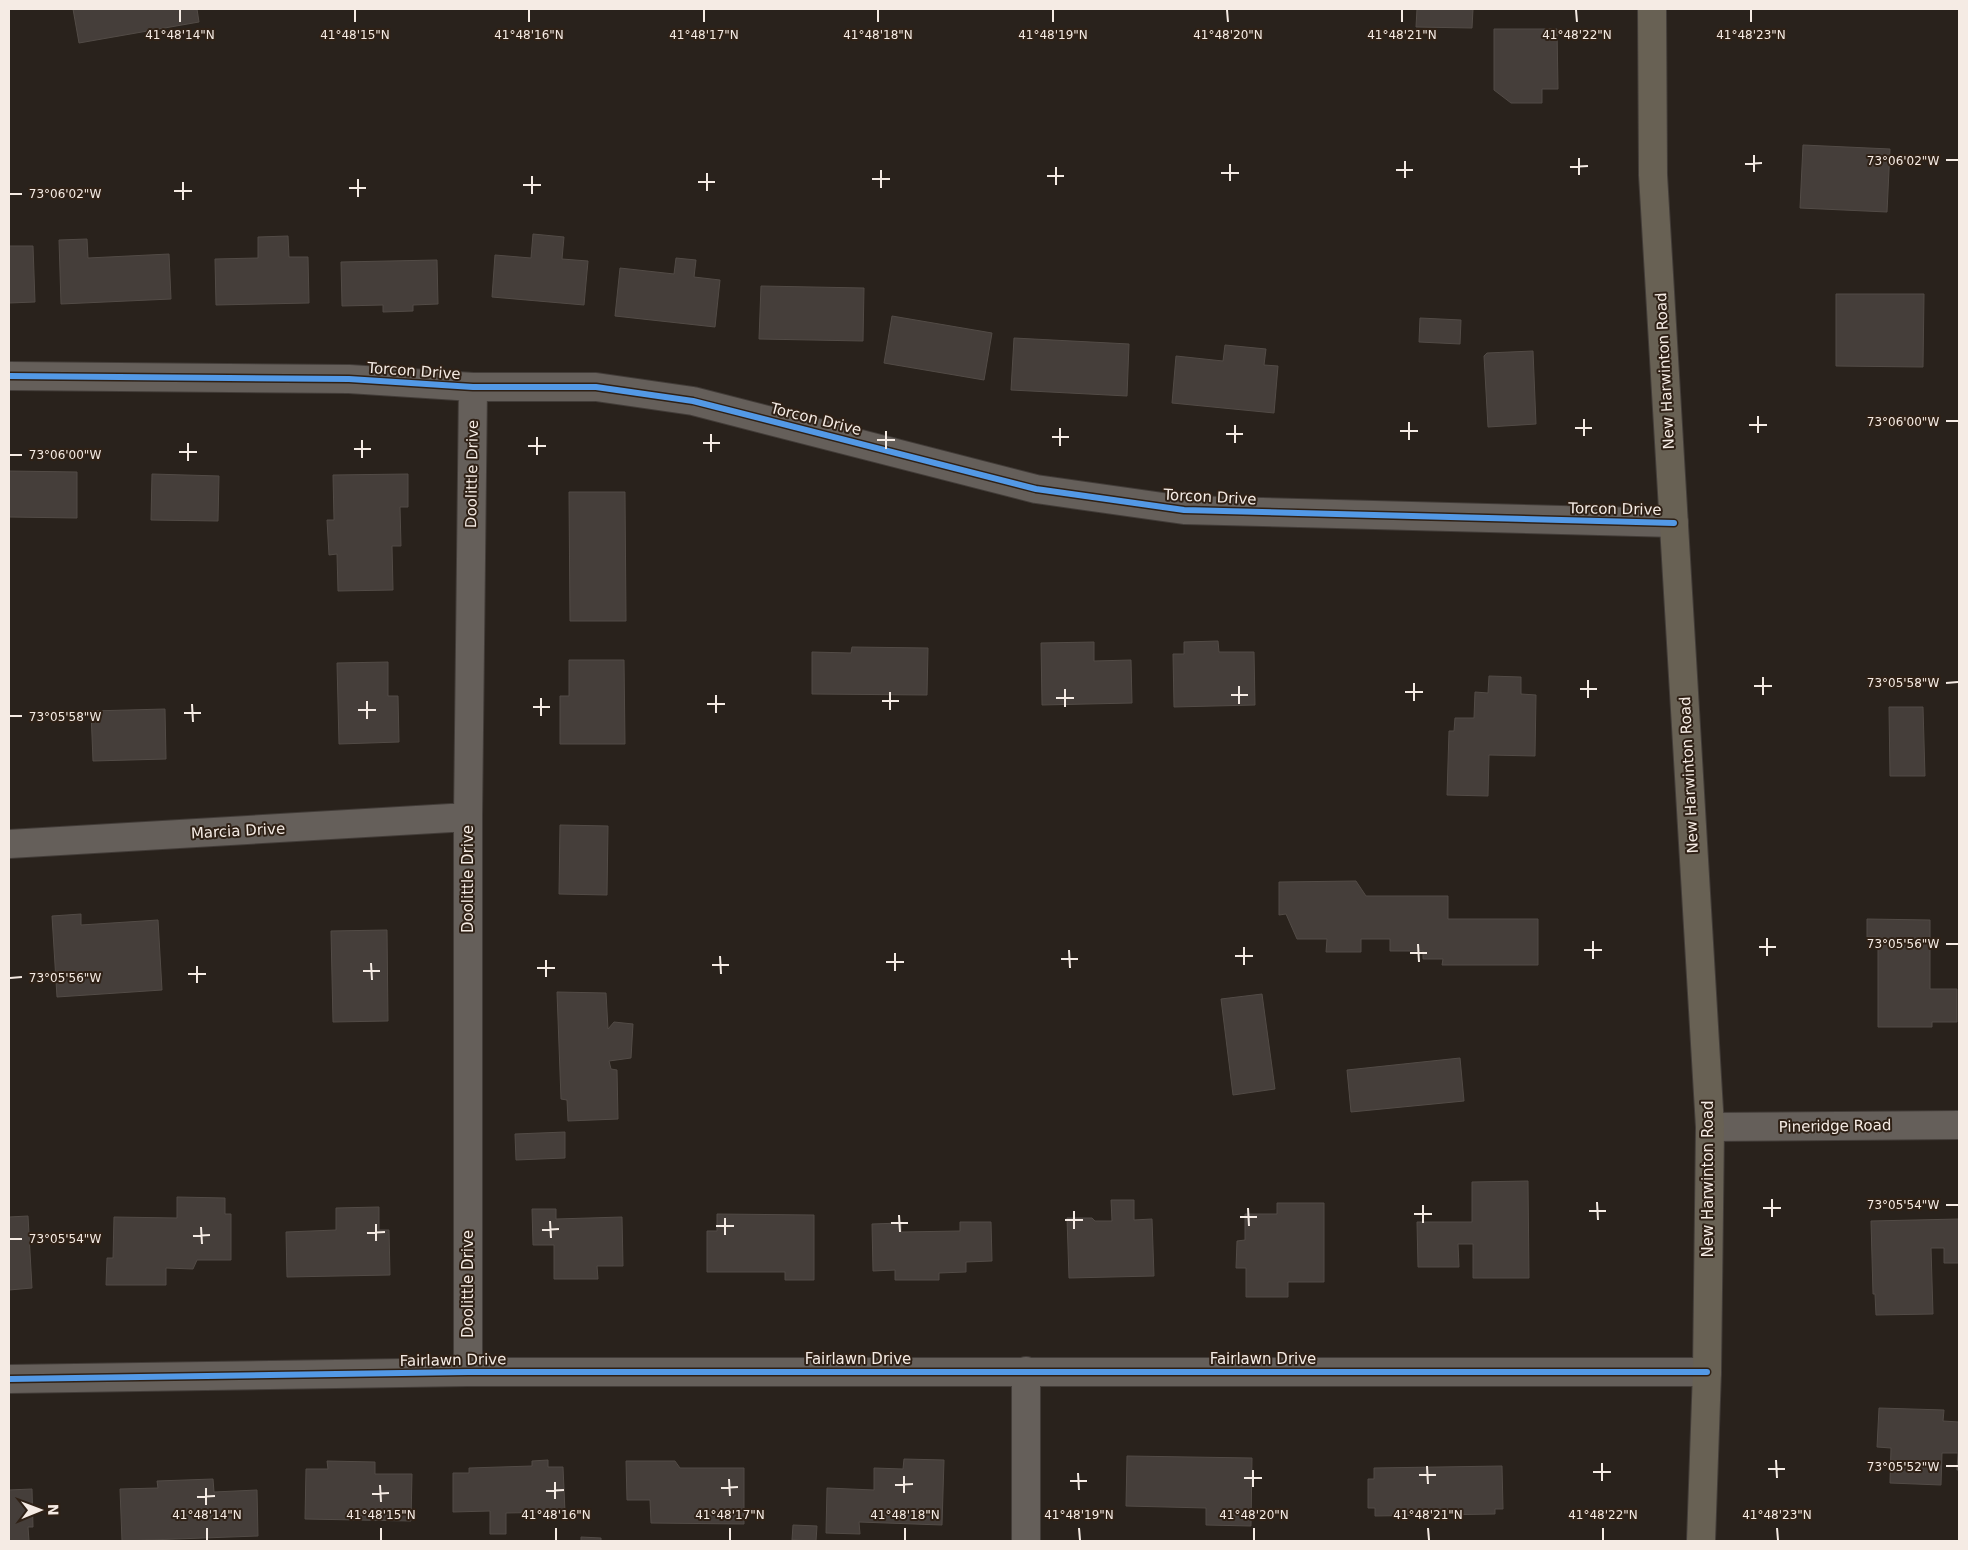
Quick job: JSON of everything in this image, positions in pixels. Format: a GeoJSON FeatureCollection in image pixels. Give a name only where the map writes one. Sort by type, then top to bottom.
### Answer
{"type":"FeatureCollection","features":[{"type":"Feature","properties":{"kind":"main road","name":"New Harwinton Road"},"geometry":{"type":"LineString","coordinates":[[1652,9],[1653,176],[1710,1128],[1707,1372],[1701,1541]]}},
{"type":"Feature","properties":{"kind":"street","name":"Torcon Drive"},"geometry":{"type":"LineString","coordinates":[[9,376],[349,379],[473,387],[596,387],[693,401],[1036,488],[1184,510],[1674,523]]}},
{"type":"Feature","properties":{"kind":"street","name":"Doolittle Drive"},"geometry":{"type":"LineString","coordinates":[[468,1372],[468,817],[473,387]]}},
{"type":"Feature","properties":{"kind":"street","name":"Marcia Drive"},"geometry":{"type":"LineString","coordinates":[[9,844],[468,817]]}},
{"type":"Feature","properties":{"kind":"street","name":"Pineridge Road"},"geometry":{"type":"LineString","coordinates":[[1710,1128],[1959,1125]]}},
{"type":"Feature","properties":{"kind":"street"},"geometry":{"type":"LineString","coordinates":[[1026,1371],[1026,1541]]}},
{"type":"Feature","properties":{"kind":"street","name":"Fairlawn Drive"},"geometry":{"type":"LineString","coordinates":[[9,1379],[468,1372],[1707,1372]]}},
{"type":"Feature","properties":{"kind":"building"},"geometry":{"type":"Polygon","coordinates":[[[73,9],[197,9],[199,22],[79,43],[73,9]]]}},
{"type":"Feature","properties":{"kind":"building"},"geometry":{"type":"Polygon","coordinates":[[[1417,9],[1473,9],[1472,28],[1416,27],[1417,9]]]}},
{"type":"Feature","properties":{"kind":"building"},"geometry":{"type":"Polygon","coordinates":[[[1494,29],[1557,29],[1558,89],[1542,89],[1542,103],[1511,103],[1494,90],[1494,29]]]}},
{"type":"Feature","properties":{"kind":"building"},"geometry":{"type":"Polygon","coordinates":[[[1803,145],[1890,149],[1887,212],[1800,208],[1803,145]]]}},
{"type":"Feature","properties":{"kind":"building"},"geometry":{"type":"Polygon","coordinates":[[[533,234],[564,237],[562,259],[588,261],[584,305],[492,297],[495,255],[531,258],[533,234]]]}},
{"type":"Feature","properties":{"kind":"building"},"geometry":{"type":"Polygon","coordinates":[[[288,236],[289,257],[308,257],[309,303],[216,305],[215,259],[258,258],[258,237],[288,236]]]}},
{"type":"Feature","properties":{"kind":"building"},"geometry":{"type":"Polygon","coordinates":[[[87,239],[88,258],[169,254],[171,299],[61,304],[59,240],[87,239]]]}},
{"type":"Feature","properties":{"kind":"building"},"geometry":{"type":"Polygon","coordinates":[[[9,246],[33,246],[35,302],[9,303],[9,246]]]}},
{"type":"Feature","properties":{"kind":"building"},"geometry":{"type":"Polygon","coordinates":[[[676,258],[696,260],[694,277],[720,280],[715,327],[615,316],[620,268],[674,274],[676,258]]]}},
{"type":"Feature","properties":{"kind":"building"},"geometry":{"type":"Polygon","coordinates":[[[437,260],[438,304],[413,305],[413,311],[383,312],[383,305],[342,306],[341,262],[437,260]]]}},
{"type":"Feature","properties":{"kind":"building"},"geometry":{"type":"Polygon","coordinates":[[[761,286],[864,288],[863,341],[759,339],[761,286]]]}},
{"type":"Feature","properties":{"kind":"building"},"geometry":{"type":"Polygon","coordinates":[[[1836,294],[1924,294],[1923,367],[1836,366],[1836,294]]]}},
{"type":"Feature","properties":{"kind":"building"},"geometry":{"type":"Polygon","coordinates":[[[892,316],[992,333],[984,380],[884,363],[892,316]]]}},
{"type":"Feature","properties":{"kind":"building"},"geometry":{"type":"Polygon","coordinates":[[[1420,318],[1461,320],[1460,344],[1419,342],[1420,318]]]}},
{"type":"Feature","properties":{"kind":"building"},"geometry":{"type":"Polygon","coordinates":[[[1014,338],[1129,344],[1127,396],[1011,390],[1014,338]]]}},
{"type":"Feature","properties":{"kind":"building"},"geometry":{"type":"Polygon","coordinates":[[[1225,345],[1266,349],[1264,365],[1278,366],[1274,413],[1172,403],[1176,356],[1223,361],[1225,345]]]}},
{"type":"Feature","properties":{"kind":"building"},"geometry":{"type":"Polygon","coordinates":[[[1533,351],[1536,424],[1488,427],[1484,356],[1487,353],[1533,351]]]}},
{"type":"Feature","properties":{"kind":"building"},"geometry":{"type":"Polygon","coordinates":[[[9,471],[77,472],[77,518],[9,517],[9,471]]]}},
{"type":"Feature","properties":{"kind":"building"},"geometry":{"type":"Polygon","coordinates":[[[152,474],[219,476],[218,521],[151,520],[152,474]]]}},
{"type":"Feature","properties":{"kind":"building"},"geometry":{"type":"Polygon","coordinates":[[[408,474],[408,507],[400,507],[401,546],[392,546],[393,590],[338,591],[337,554],[329,555],[327,520],[334,520],[333,475],[408,474]]]}},
{"type":"Feature","properties":{"kind":"building"},"geometry":{"type":"Polygon","coordinates":[[[569,492],[625,492],[626,621],[570,621],[569,492]]]}},
{"type":"Feature","properties":{"kind":"building"},"geometry":{"type":"Polygon","coordinates":[[[1218,641],[1219,652],[1254,652],[1255,705],[1174,707],[1173,654],[1184,654],[1184,642],[1218,641]]]}},
{"type":"Feature","properties":{"kind":"building"},"geometry":{"type":"Polygon","coordinates":[[[1094,642],[1094,661],[1131,660],[1132,703],[1042,705],[1041,643],[1094,642]]]}},
{"type":"Feature","properties":{"kind":"building"},"geometry":{"type":"Polygon","coordinates":[[[852,647],[928,648],[927,695],[812,694],[812,652],[851,653],[852,647]]]}},
{"type":"Feature","properties":{"kind":"building"},"geometry":{"type":"Polygon","coordinates":[[[569,660],[624,660],[625,744],[560,744],[560,696],[569,696],[569,660]]]}},
{"type":"Feature","properties":{"kind":"building"},"geometry":{"type":"Polygon","coordinates":[[[388,662],[388,696],[398,696],[399,742],[339,744],[337,663],[388,662]]]}},
{"type":"Feature","properties":{"kind":"building"},"geometry":{"type":"Polygon","coordinates":[[[1489,676],[1521,677],[1521,694],[1536,695],[1535,756],[1489,755],[1488,796],[1447,795],[1449,731],[1454,731],[1455,718],[1474,718],[1475,692],[1488,693],[1489,676]]]}},
{"type":"Feature","properties":{"kind":"building"},"geometry":{"type":"Polygon","coordinates":[[[1889,707],[1923,707],[1925,776],[1890,776],[1889,707]]]}},
{"type":"Feature","properties":{"kind":"building"},"geometry":{"type":"Polygon","coordinates":[[[165,709],[166,759],[93,761],[91,711],[165,709]]]}},
{"type":"Feature","properties":{"kind":"building"},"geometry":{"type":"Polygon","coordinates":[[[560,825],[608,826],[607,895],[559,894],[560,825]]]}},
{"type":"Feature","properties":{"kind":"building"},"geometry":{"type":"Polygon","coordinates":[[[1356,881],[1366,896],[1448,896],[1448,919],[1538,919],[1538,965],[1442,965],[1443,959],[1423,959],[1423,951],[1390,951],[1390,939],[1361,939],[1361,952],[1326,952],[1327,939],[1297,939],[1286,914],[1279,915],[1279,882],[1356,881]]]}},
{"type":"Feature","properties":{"kind":"building"},"geometry":{"type":"Polygon","coordinates":[[[81,914],[81,925],[158,920],[162,990],[57,997],[52,916],[81,914]]]}},
{"type":"Feature","properties":{"kind":"building"},"geometry":{"type":"Polygon","coordinates":[[[1867,919],[1930,920],[1930,989],[1957,989],[1957,1022],[1932,1022],[1932,1027],[1878,1027],[1878,937],[1867,937],[1867,919]]]}},
{"type":"Feature","properties":{"kind":"building"},"geometry":{"type":"Polygon","coordinates":[[[387,930],[388,1021],[333,1022],[331,931],[387,930]]]}},
{"type":"Feature","properties":{"kind":"building"},"geometry":{"type":"Polygon","coordinates":[[[557,992],[606,993],[608,1029],[614,1022],[633,1024],[631,1058],[609,1061],[611,1069],[617,1070],[618,1119],[568,1121],[567,1100],[561,1099],[557,992]]]}},
{"type":"Feature","properties":{"kind":"building"},"geometry":{"type":"Polygon","coordinates":[[[1262,994],[1275,1089],[1233,1095],[1221,999],[1262,994]]]}},
{"type":"Feature","properties":{"kind":"building"},"geometry":{"type":"Polygon","coordinates":[[[1460,1058],[1464,1101],[1351,1112],[1347,1070],[1460,1058]]]}},
{"type":"Feature","properties":{"kind":"building"},"geometry":{"type":"Polygon","coordinates":[[[565,1132],[565,1158],[516,1160],[515,1134],[565,1132]]]}},
{"type":"Feature","properties":{"kind":"building"},"geometry":{"type":"Polygon","coordinates":[[[1528,1181],[1529,1278],[1473,1278],[1473,1244],[1458,1244],[1459,1267],[1418,1267],[1417,1222],[1472,1222],[1472,1182],[1528,1181]]]}},
{"type":"Feature","properties":{"kind":"building"},"geometry":{"type":"Polygon","coordinates":[[[177,1197],[225,1198],[225,1214],[231,1214],[231,1260],[197,1260],[193,1269],[166,1268],[166,1285],[106,1285],[107,1258],[113,1258],[114,1217],[177,1218],[177,1197]]]}},
{"type":"Feature","properties":{"kind":"building"},"geometry":{"type":"Polygon","coordinates":[[[1111,1200],[1134,1200],[1134,1220],[1152,1219],[1154,1276],[1069,1278],[1067,1218],[1092,1218],[1095,1221],[1112,1221],[1111,1200]]]}},
{"type":"Feature","properties":{"kind":"building"},"geometry":{"type":"Polygon","coordinates":[[[1277,1203],[1324,1203],[1324,1282],[1288,1282],[1288,1297],[1246,1297],[1246,1268],[1236,1268],[1237,1241],[1245,1240],[1245,1214],[1277,1214],[1277,1203]]]}},
{"type":"Feature","properties":{"kind":"building"},"geometry":{"type":"Polygon","coordinates":[[[379,1207],[379,1230],[389,1230],[390,1275],[287,1277],[286,1232],[336,1230],[336,1208],[379,1207]]]}},
{"type":"Feature","properties":{"kind":"building"},"geometry":{"type":"Polygon","coordinates":[[[532,1209],[556,1209],[556,1219],[622,1217],[623,1266],[597,1266],[598,1279],[554,1279],[554,1245],[533,1245],[532,1209]]]}},
{"type":"Feature","properties":{"kind":"building"},"geometry":{"type":"Polygon","coordinates":[[[717,1214],[814,1215],[814,1280],[785,1280],[785,1272],[707,1272],[707,1231],[717,1231],[717,1214]]]}},
{"type":"Feature","properties":{"kind":"building"},"geometry":{"type":"Polygon","coordinates":[[[28,1216],[32,1288],[9,1290],[9,1217],[28,1216]]]}},
{"type":"Feature","properties":{"kind":"building"},"geometry":{"type":"Polygon","coordinates":[[[1959,1219],[1959,1263],[1944,1263],[1944,1248],[1931,1248],[1933,1314],[1876,1315],[1875,1294],[1873,1294],[1871,1221],[1959,1219]]]}},
{"type":"Feature","properties":{"kind":"building"},"geometry":{"type":"Polygon","coordinates":[[[960,1222],[991,1222],[992,1261],[966,1262],[966,1272],[939,1273],[939,1280],[895,1280],[895,1270],[873,1271],[872,1224],[901,1223],[901,1232],[960,1231],[960,1222]]]}},
{"type":"Feature","properties":{"kind":"building"},"geometry":{"type":"Polygon","coordinates":[[[1879,1408],[1944,1410],[1943,1421],[1959,1422],[1959,1470],[1957,1470],[1958,1453],[1942,1453],[1941,1485],[1890,1483],[1891,1448],[1877,1447],[1879,1408]]]}},
{"type":"Feature","properties":{"kind":"building"},"geometry":{"type":"Polygon","coordinates":[[[1127,1456],[1252,1458],[1251,1526],[1206,1525],[1206,1508],[1126,1506],[1127,1456]]]}},
{"type":"Feature","properties":{"kind":"building"},"geometry":{"type":"Polygon","coordinates":[[[904,1459],[944,1460],[942,1525],[859,1522],[860,1534],[826,1533],[827,1488],[874,1490],[874,1468],[903,1469],[904,1459]]]}},
{"type":"Feature","properties":{"kind":"building"},"geometry":{"type":"Polygon","coordinates":[[[548,1460],[548,1467],[563,1467],[565,1512],[506,1513],[506,1534],[490,1534],[490,1511],[453,1512],[453,1473],[469,1473],[469,1468],[532,1466],[532,1461],[548,1460]]]}},
{"type":"Feature","properties":{"kind":"building"},"geometry":{"type":"Polygon","coordinates":[[[327,1461],[375,1462],[375,1474],[412,1474],[411,1521],[305,1519],[306,1469],[328,1469],[327,1461]]]}},
{"type":"Feature","properties":{"kind":"building"},"geometry":{"type":"Polygon","coordinates":[[[626,1461],[675,1461],[680,1468],[744,1468],[744,1524],[651,1523],[650,1500],[627,1500],[626,1461]]]}},
{"type":"Feature","properties":{"kind":"building"},"geometry":{"type":"Polygon","coordinates":[[[1502,1466],[1503,1509],[1495,1509],[1495,1514],[1375,1516],[1375,1508],[1368,1508],[1368,1479],[1374,1479],[1374,1468],[1502,1466]]]}},
{"type":"Feature","properties":{"kind":"building"},"geometry":{"type":"Polygon","coordinates":[[[213,1479],[214,1492],[257,1490],[258,1536],[122,1541],[120,1489],[158,1488],[157,1481],[213,1479]]]}},
{"type":"Feature","properties":{"kind":"building"},"geometry":{"type":"Polygon","coordinates":[[[32,1489],[33,1527],[28,1527],[29,1541],[9,1541],[9,1490],[32,1489]]]}},
{"type":"Feature","properties":{"kind":"building"},"geometry":{"type":"Polygon","coordinates":[[[793,1525],[817,1526],[816,1541],[792,1540],[793,1525]]]}},
{"type":"Feature","properties":{"kind":"building"},"geometry":{"type":"Polygon","coordinates":[[[581,1537],[601,1538],[601,1541],[581,1541],[581,1537]]]}},
{"type":"Feature","properties":{"kind":"cycle path"},"geometry":{"type":"LineString","coordinates":[[9,376],[349,379],[473,387],[596,387],[693,401],[1036,489],[1184,510],[1674,523]]}},
{"type":"Feature","properties":{"kind":"cycle path"},"geometry":{"type":"LineString","coordinates":[[9,1379],[468,1372],[1707,1372]]}}]}
